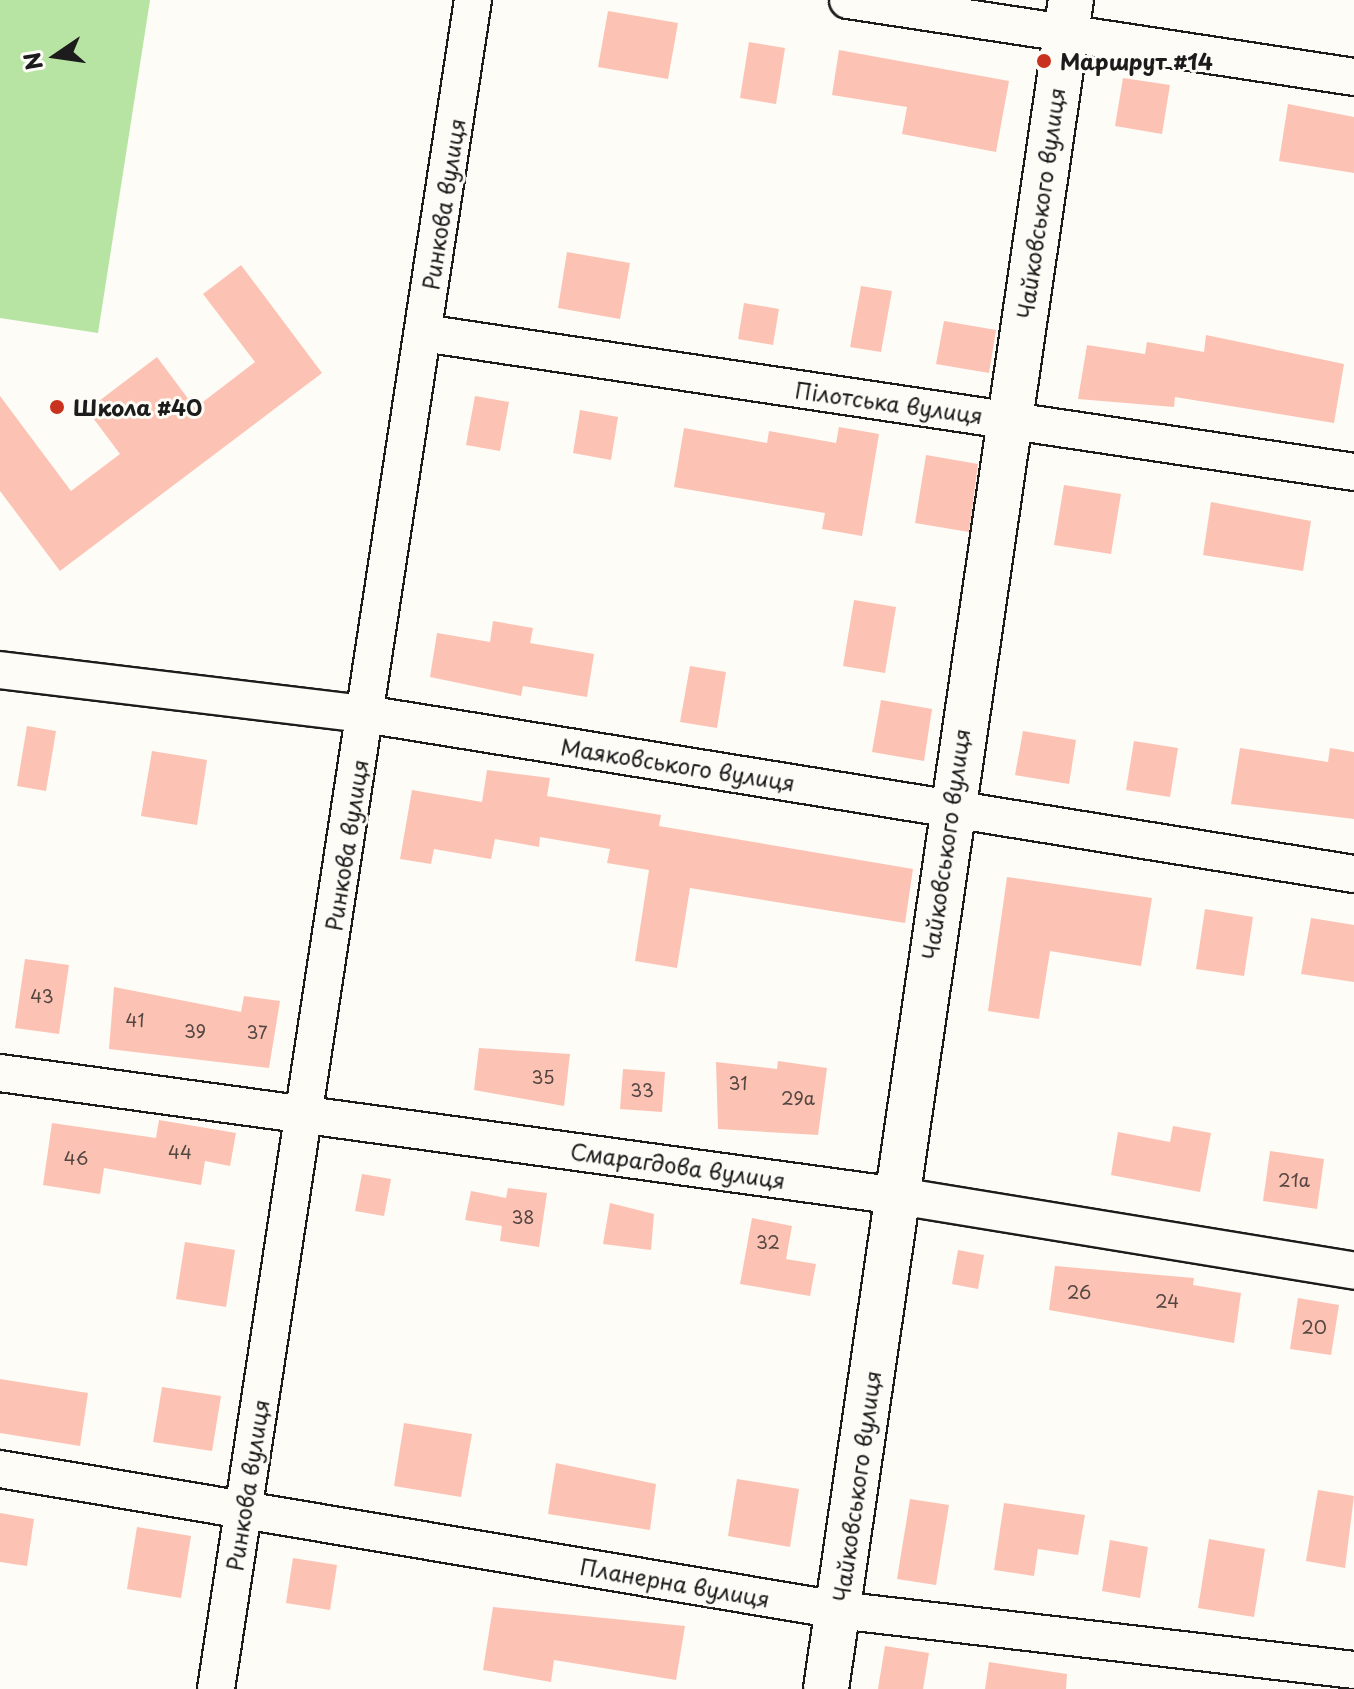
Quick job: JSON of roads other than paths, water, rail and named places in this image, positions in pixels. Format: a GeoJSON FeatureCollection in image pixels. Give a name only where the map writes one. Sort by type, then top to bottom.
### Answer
{"type":"FeatureCollection","features":[{"type":"Feature","properties":{"kind":"street","name":"Ринкова вулиця"},"geometry":{"type":"LineString","coordinates":[[216,1689],[473,0]]}},
{"type":"Feature","properties":{"kind":"street"},"geometry":{"type":"LineString","coordinates":[[848,0],[1069,16],[1354,77]]}},
{"type":"Feature","properties":{"kind":"street","name":"Чайковського вулиця"},"geometry":{"type":"LineString","coordinates":[[826,1689],[898,1196],[949,807],[1069,16]]}},
{"type":"Feature","properties":{"kind":"street","name":"Пілотська вулиця"},"geometry":{"type":"LineString","coordinates":[[423,333],[1354,472]]}},
{"type":"Feature","properties":{"kind":"street","name":"Маяковського вулиця"},"geometry":{"type":"LineString","coordinates":[[0,670],[365,714],[1354,874]]}},
{"type":"Feature","properties":{"kind":"street","name":"Смарагдова вулиця"},"geometry":{"type":"LineString","coordinates":[[0,1073],[305,1112],[898,1196],[1354,1271]]}},
{"type":"Feature","properties":{"kind":"street","name":"Планерна вулиця"},"geometry":{"type":"LineString","coordinates":[[0,1469],[838,1610],[1354,1670]]}},
{"type":"Feature","properties":{"kind":"place","name":"Маршрут #14"},"geometry":{"type":"Point","coordinates":[1044,61]}},
{"type":"Feature","properties":{"kind":"place","name":"Школа #40"},"geometry":{"type":"Point","coordinates":[57,407]}}]}
